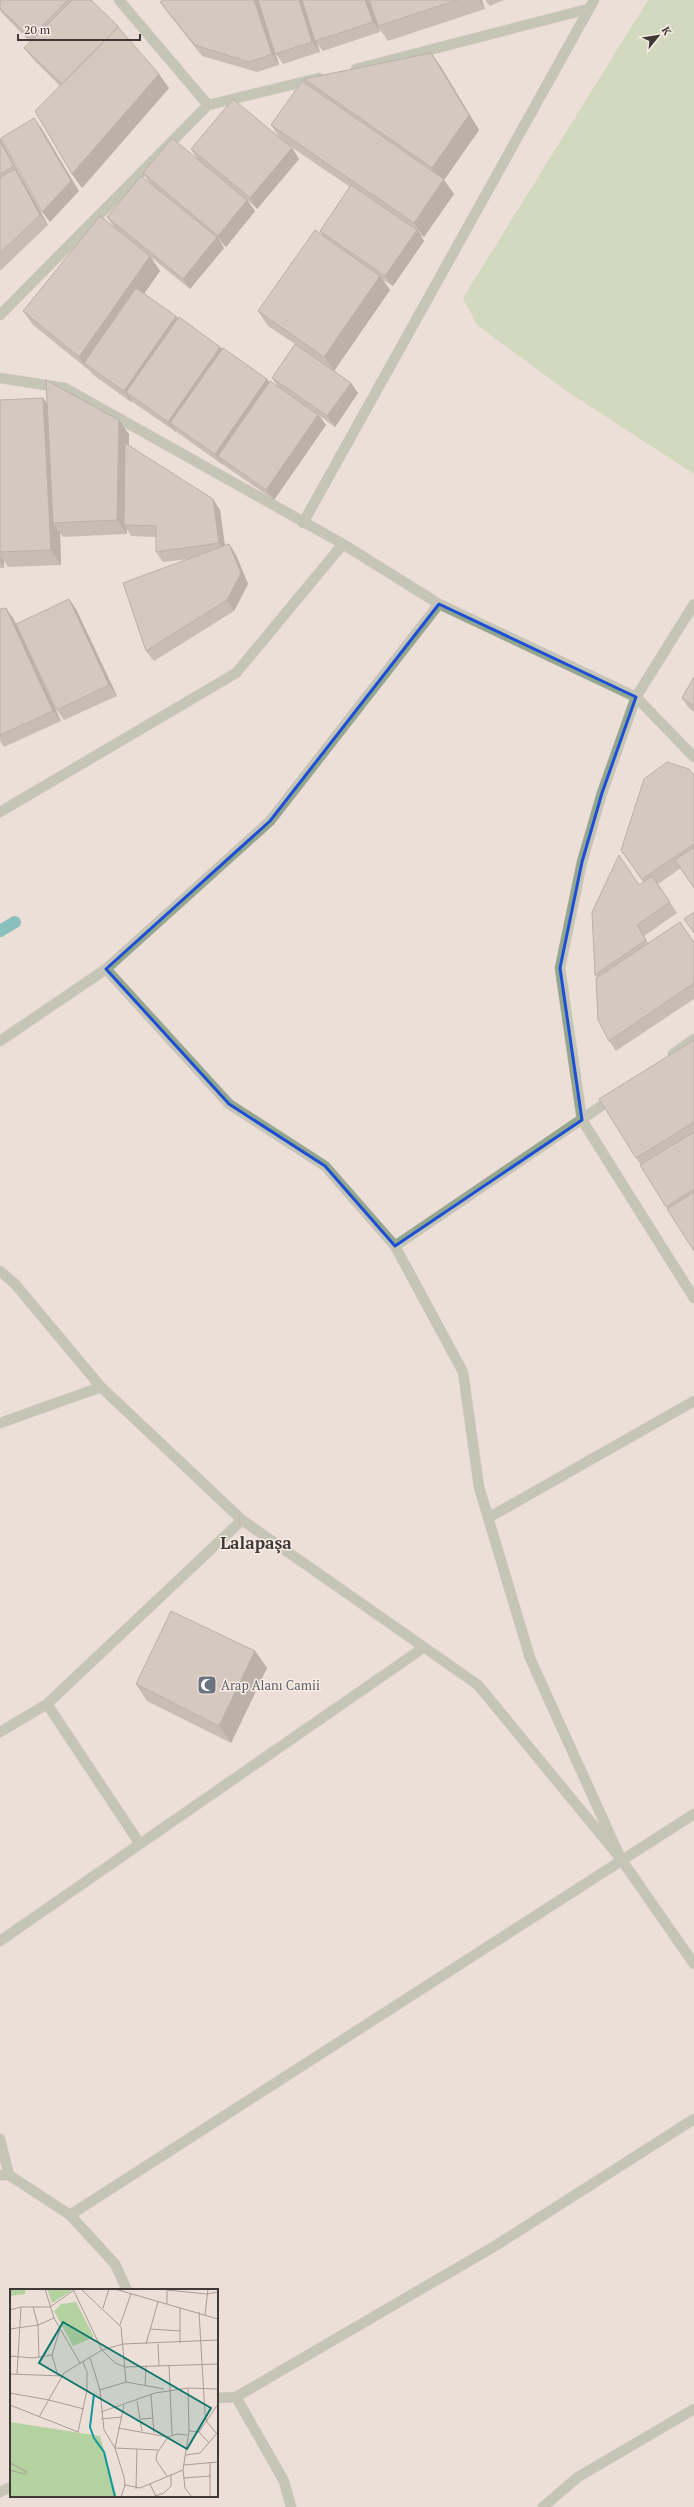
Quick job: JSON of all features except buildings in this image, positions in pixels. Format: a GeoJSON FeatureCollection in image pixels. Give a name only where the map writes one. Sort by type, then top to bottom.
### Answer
{"type":"FeatureCollection","features":[{"type":"Feature","properties":{"kind":"street"},"geometry":{"type":"LineString","coordinates":[[119,0],[208,104]]}},
{"type":"Feature","properties":{"kind":"street"},"geometry":{"type":"LineString","coordinates":[[303,523],[594,0]]}},
{"type":"Feature","properties":{"kind":"street"},"geometry":{"type":"LineString","coordinates":[[345,72],[588,9]]}},
{"type":"Feature","properties":{"kind":"street"},"geometry":{"type":"LineString","coordinates":[[0,315],[208,104],[330,75]]}},
{"type":"Feature","properties":{"kind":"street"},"geometry":{"type":"LineString","coordinates":[[0,378],[65,388],[303,523],[343,544],[438,604],[636,697],[694,757]]}},
{"type":"Feature","properties":{"kind":"street"},"geometry":{"type":"LineString","coordinates":[[0,812],[236,673],[343,544]]}},
{"type":"Feature","properties":{"kind":"street"},"geometry":{"type":"LineString","coordinates":[[0,1041],[106,969],[270,821],[438,604]]}},
{"type":"Feature","properties":{"kind":"street"},"geometry":{"type":"LineString","coordinates":[[694,604],[636,697],[602,793],[582,862],[560,968],[582,1120],[694,1298]]}},
{"type":"Feature","properties":{"kind":"street"},"geometry":{"type":"LineString","coordinates":[[106,969],[229,1104],[325,1166],[395,1246],[463,1372],[479,1487],[530,1658],[621,1860]]}},
{"type":"Feature","properties":{"kind":"street"},"geometry":{"type":"LineString","coordinates":[[663,1062],[694,1039]]}},
{"type":"Feature","properties":{"kind":"street"},"geometry":{"type":"LineString","coordinates":[[395,1246],[582,1120],[619,1093]]}},
{"type":"Feature","properties":{"kind":"street"},"geometry":{"type":"LineString","coordinates":[[0,1271],[15,1284],[101,1387],[242,1520],[478,1685],[621,1860],[694,1964]]}},
{"type":"Feature","properties":{"kind":"street"},"geometry":{"type":"LineString","coordinates":[[0,1422],[101,1387]]}},
{"type":"Feature","properties":{"kind":"street"},"geometry":{"type":"LineString","coordinates":[[488,1518],[694,1401]]}},
{"type":"Feature","properties":{"kind":"street"},"geometry":{"type":"LineString","coordinates":[[0,1732],[47,1704],[242,1520]]}},
{"type":"Feature","properties":{"kind":"street"},"geometry":{"type":"LineString","coordinates":[[0,1941],[423,1648]]}},
{"type":"Feature","properties":{"kind":"street"},"geometry":{"type":"LineString","coordinates":[[47,1704],[140,1844]]}},
{"type":"Feature","properties":{"kind":"street"},"geometry":{"type":"LineString","coordinates":[[70,2215],[694,1814]]}},
{"type":"Feature","properties":{"kind":"street"},"geometry":{"type":"LineString","coordinates":[[218,2398],[236,2397],[495,2246],[694,2119]]}},
{"type":"Feature","properties":{"kind":"street"},"geometry":{"type":"LineString","coordinates":[[0,2139],[4,2175],[70,2215],[116,2264],[127,2289]]}},
{"type":"Feature","properties":{"kind":"street"},"geometry":{"type":"LineString","coordinates":[[236,2397],[284,2482],[291,2507]]}},
{"type":"Feature","properties":{"kind":"street"},"geometry":{"type":"LineString","coordinates":[[543,2507],[578,2477],[694,2409]]}},
{"type":"Feature","properties":{"kind":"street"},"geometry":{"type":"LineString","coordinates":[[0,2492],[10,2487]]}},
{"type":"Feature","properties":{"kind":"highlighted area"},"geometry":{"type":"Polygon","coordinates":[[[439,604],[636,697],[602,793],[582,862],[560,968],[582,1120],[395,1246],[325,1166],[229,1104],[106,969],[270,821],[439,604]]]}},
{"type":"Feature","properties":{"kind":"green space"},"geometry":{"type":"Polygon","coordinates":[[[648,0],[694,0],[694,474],[568,392],[477,325],[463,298],[648,0]]]}},
{"type":"Feature","properties":{"kind":"waterway"},"geometry":{"type":"LineString","coordinates":[[0,931],[15,922]]}},
{"type":"Feature","properties":{"kind":"place","name":"Arap Alanı Camii"},"geometry":{"type":"Point","coordinates":[207,1685]}},
{"type":"Feature","properties":{"kind":"district","name":"Lalapaşa"},"geometry":{"type":"Point","coordinates":[256,1543]}}]}
